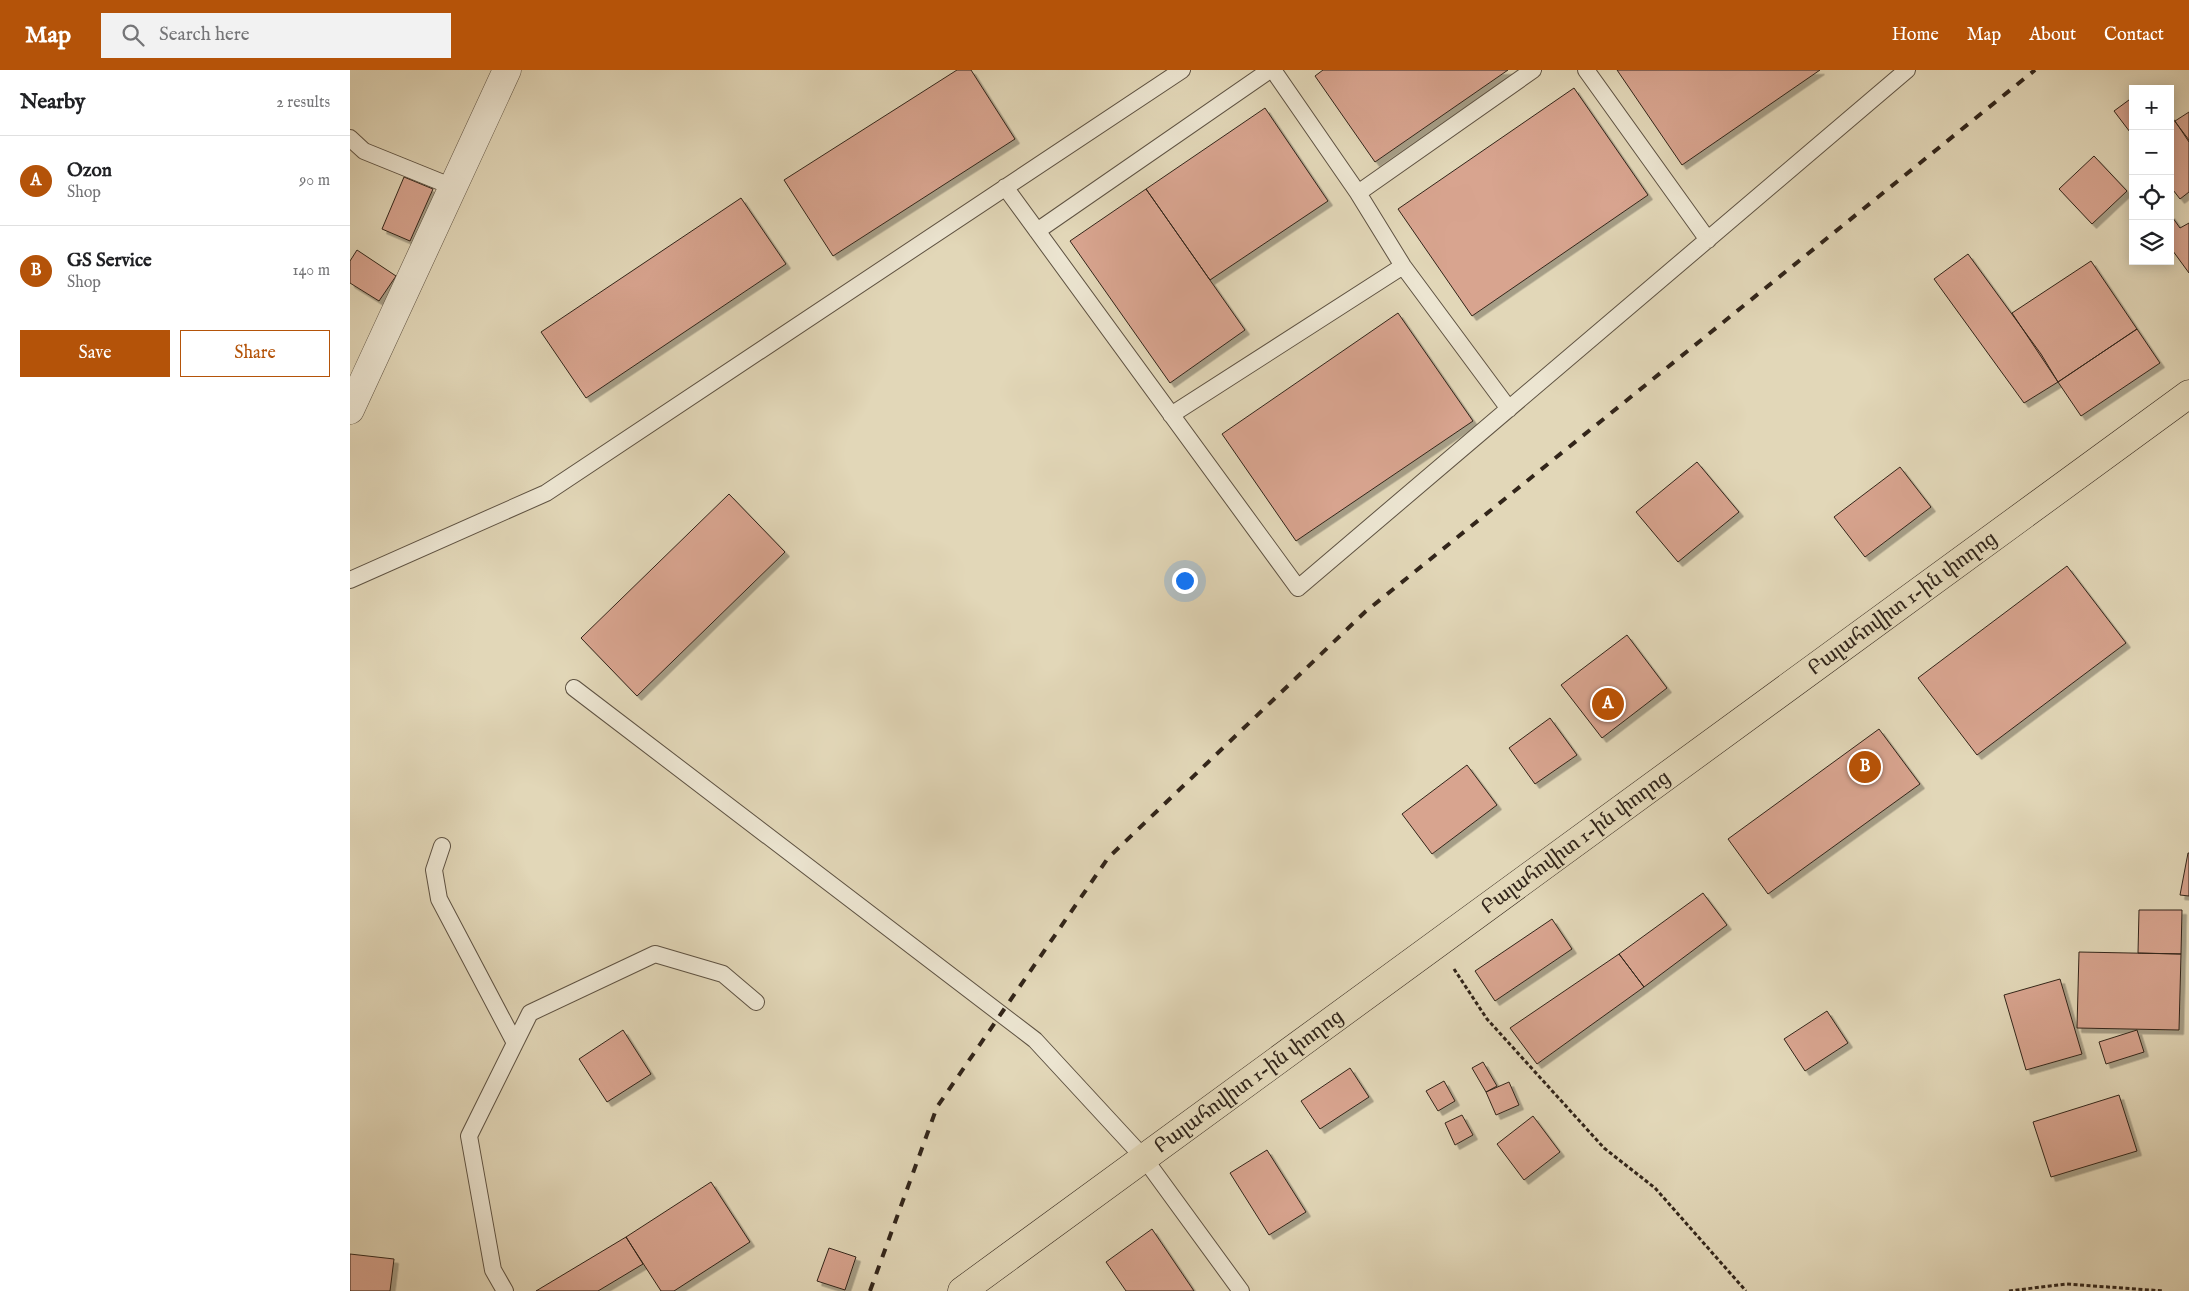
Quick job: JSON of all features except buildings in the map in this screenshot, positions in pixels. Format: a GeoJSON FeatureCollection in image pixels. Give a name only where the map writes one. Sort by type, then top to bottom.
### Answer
{"type":"FeatureCollection","features":[{"type":"Feature","properties":{"kind":"main road","name":"Բալահովիտ 1-ին փողոց"},"geometry":{"type":"LineString","coordinates":[[962,1291],[2189,394]]}},
{"type":"Feature","properties":{"kind":"street"},"geometry":{"type":"LineString","coordinates":[[350,410],[507,70]]}},
{"type":"Feature","properties":{"kind":"lane"},"geometry":{"type":"LineString","coordinates":[[350,580],[546,493],[1182,70]]}},
{"type":"Feature","properties":{"kind":"lane"},"geometry":{"type":"LineString","coordinates":[[1037,231],[1272,70],[1358,193],[1403,266],[1509,408]]}},
{"type":"Feature","properties":{"kind":"lane"},"geometry":{"type":"LineString","coordinates":[[1358,193],[1533,70]]}},
{"type":"Feature","properties":{"kind":"lane"},"geometry":{"type":"LineString","coordinates":[[1586,70],[1708,240]]}},
{"type":"Feature","properties":{"kind":"lane"},"geometry":{"type":"LineString","coordinates":[[1005,188],[1298,588],[1907,70]]}},
{"type":"Feature","properties":{"kind":"lane"},"geometry":{"type":"LineString","coordinates":[[350,138],[364,151],[453,188]]}},
{"type":"Feature","properties":{"kind":"lane"},"geometry":{"type":"LineString","coordinates":[[1171,415],[1403,266]]}},
{"type":"Feature","properties":{"kind":"lane"},"geometry":{"type":"LineString","coordinates":[[574,688],[1034,1040],[1144,1158],[1241,1291]]}},
{"type":"Feature","properties":{"kind":"lane"},"geometry":{"type":"LineString","coordinates":[[442,846],[434,870],[439,900],[514,1043]]}},
{"type":"Feature","properties":{"kind":"lane"},"geometry":{"type":"LineString","coordinates":[[505,1291],[493,1270],[469,1136],[530,1014],[655,954],[723,974],[756,1002]]}},
{"type":"Feature","properties":{"kind":"path"},"geometry":{"type":"LineString","coordinates":[[1436,944],[1488,1019],[1604,1148],[1655,1188],[1746,1291]]}},
{"type":"Feature","properties":{"kind":"path"},"geometry":{"type":"LineString","coordinates":[[2010,1291],[2066,1284],[2164,1291]]}},
{"type":"Feature","properties":{"kind":"railway"},"geometry":{"type":"LineString","coordinates":[[870,1291],[937,1107],[1108,858],[1365,612],[2035,70]]}},
{"type":"Feature","properties":{"kind":"place","name":"Ozon"},"geometry":{"type":"Point","coordinates":[1608,704]}},
{"type":"Feature","properties":{"kind":"place","name":"GS Service"},"geometry":{"type":"Point","coordinates":[1865,767]}}]}
